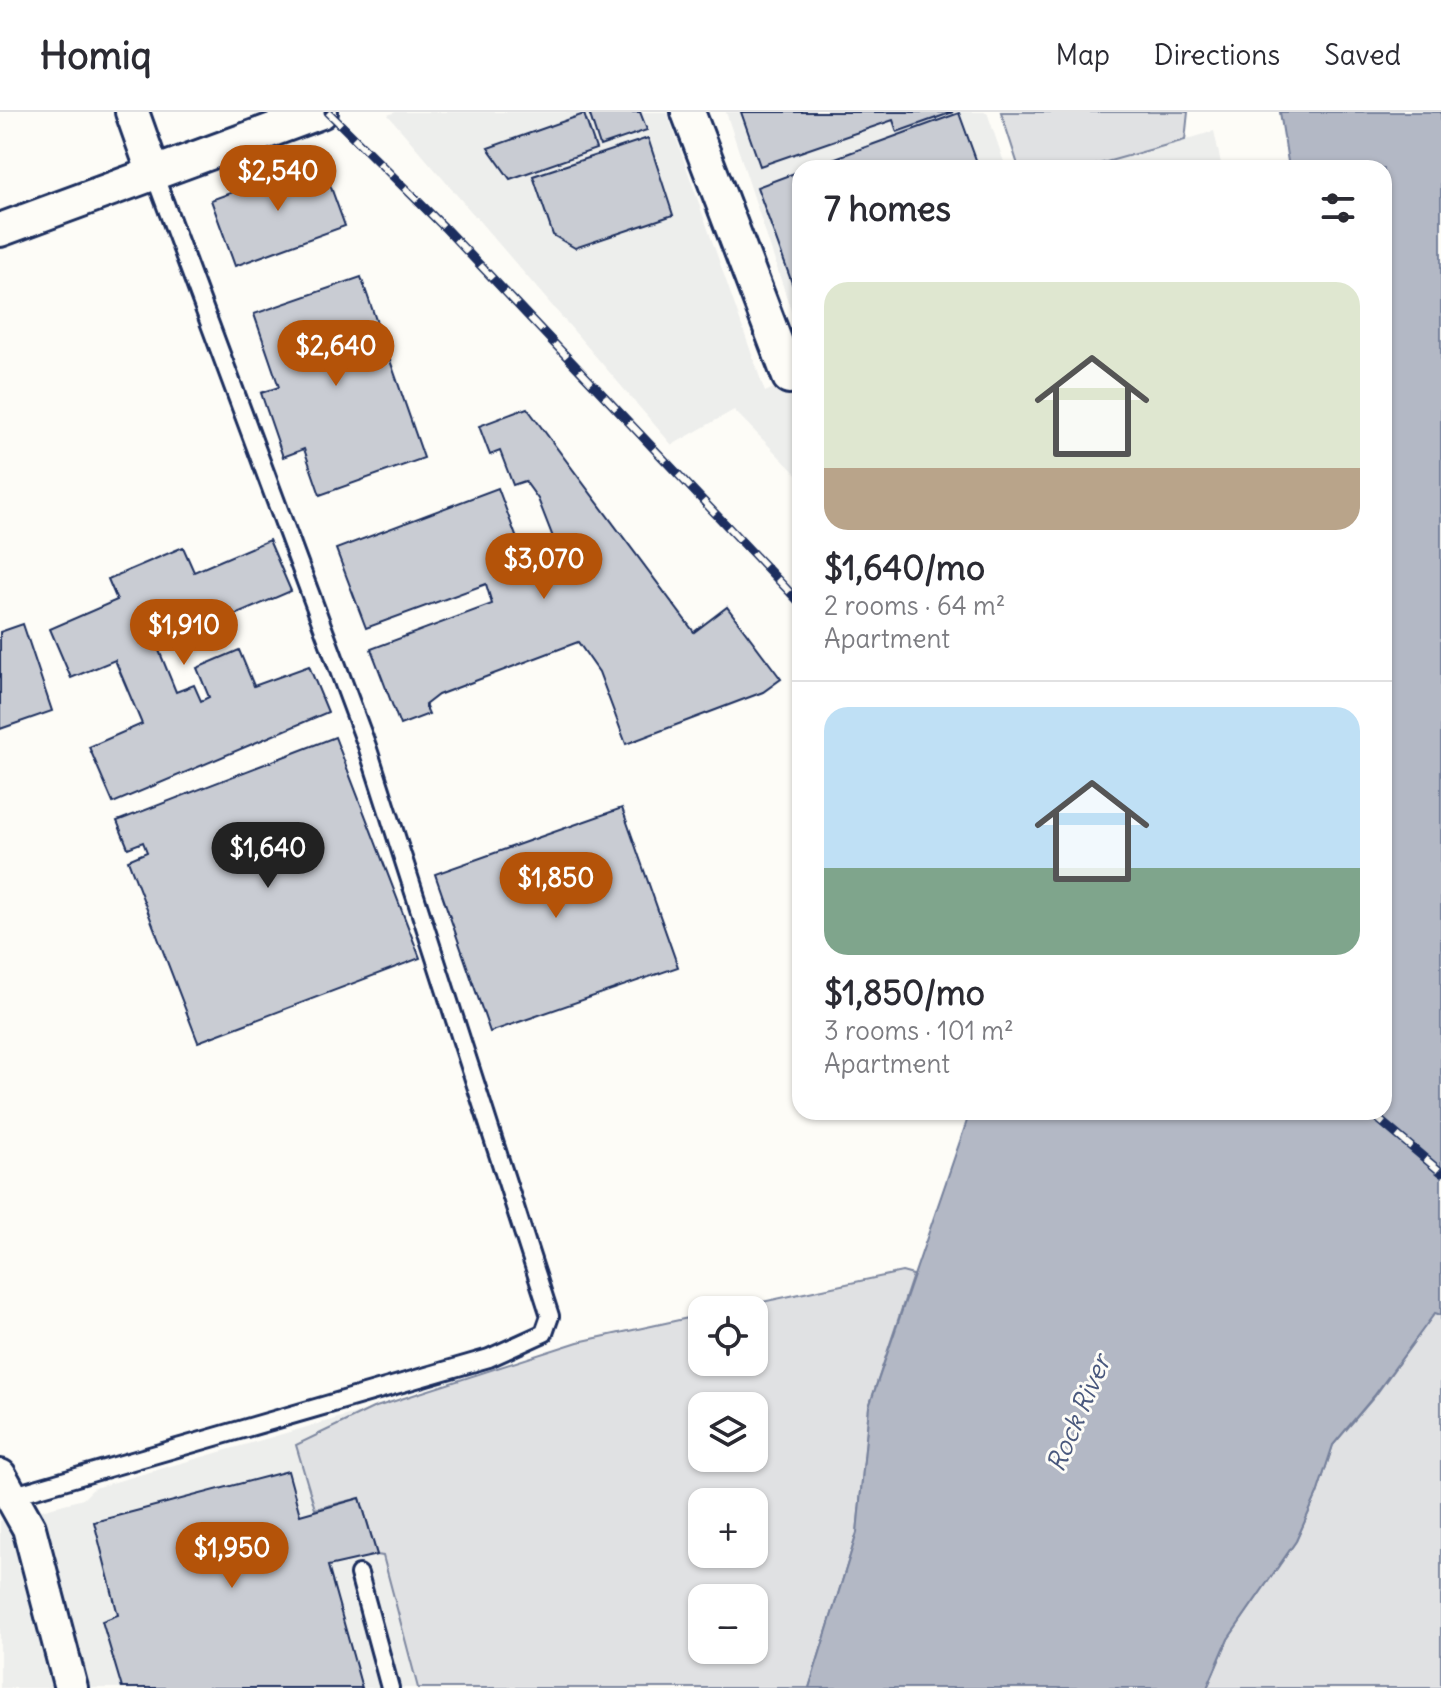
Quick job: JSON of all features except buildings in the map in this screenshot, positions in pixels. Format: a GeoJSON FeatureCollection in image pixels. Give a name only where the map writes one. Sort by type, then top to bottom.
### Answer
{"type":"FeatureCollection","features":[{"type":"Feature","properties":{"kind":"street"},"geometry":{"type":"LineString","coordinates":[[132,112],[154,174]]}},
{"type":"Feature","properties":{"kind":"street"},"geometry":{"type":"LineString","coordinates":[[0,230],[321,112]]}},
{"type":"Feature","properties":{"kind":"street"},"geometry":{"type":"LineString","coordinates":[[688,112],[789,377]]}},
{"type":"Feature","properties":{"kind":"street"},"geometry":{"type":"LineString","coordinates":[[4,1491],[29,1528],[71,1688]]}},
{"type":"Feature","properties":{"kind":"lane"},"geometry":{"type":"LineString","coordinates":[[4,1491],[489,1358],[544,1333],[550,1316],[367,746],[154,174]]}},
{"type":"Feature","properties":{"kind":"lane"},"geometry":{"type":"LineString","coordinates":[[359,1574],[390,1688]]}},
{"type":"Feature","properties":{"kind":"shaded area"},"geometry":{"type":"Polygon","coordinates":[[[396,112],[667,112],[765,392],[792,380],[792,470],[734,410],[672,445],[388,115],[396,112]]]}},
{"type":"Feature","properties":{"kind":"shaded area"},"geometry":{"type":"Polygon","coordinates":[[[726,112],[987,112],[1003,160],[792,160],[792,314],[726,112]]]}},
{"type":"Feature","properties":{"kind":"shaded area"},"geometry":{"type":"Polygon","coordinates":[[[1001,112],[1188,112],[1185,140],[1114,160],[1016,160],[1001,112]]]}},
{"type":"Feature","properties":{"kind":"shaded area"},"geometry":{"type":"Polygon","coordinates":[[[1214,131],[1220,160],[1114,160],[1214,131]]]}},
{"type":"Feature","properties":{"kind":"shaded area"},"geometry":{"type":"Polygon","coordinates":[[[902,1272],[913,1275],[869,1407],[857,1533],[809,1688],[418,1688],[383,1556],[377,1555],[360,1498],[315,1509],[296,1445],[373,1408],[578,1342],[688,1318],[688,1376],[768,1376],[768,1301],[902,1272]]]}},
{"type":"Feature","properties":{"kind":"shaded area"},"geometry":{"type":"Polygon","coordinates":[[[1435,1312],[1441,1315],[1441,1688],[1207,1688],[1228,1639],[1296,1541],[1317,1494],[1333,1445],[1375,1396],[1435,1312]]]}},
{"type":"Feature","properties":{"kind":"shaded area"},"geometry":{"type":"Polygon","coordinates":[[[373,1408],[444,1688],[0,1688],[0,1521],[83,1499],[94,1488],[373,1408]]]}},
{"type":"Feature","properties":{"kind":"water","name":"Rock River"},"geometry":{"type":"Polygon","coordinates":[[[1280,112],[1441,112],[1441,1315],[1435,1313],[1374,1396],[1333,1445],[1317,1494],[1296,1541],[1228,1639],[1207,1688],[809,1688],[857,1533],[869,1407],[967,1120],[1392,1120],[1392,160],[1288,160],[1280,112]]]}},
{"type":"Feature","properties":{"kind":"railway"},"geometry":{"type":"LineString","coordinates":[[328,112],[444,227],[792,595]]}},
{"type":"Feature","properties":{"kind":"railway"},"geometry":{"type":"LineString","coordinates":[[1379,1120],[1441,1172]]}}]}
